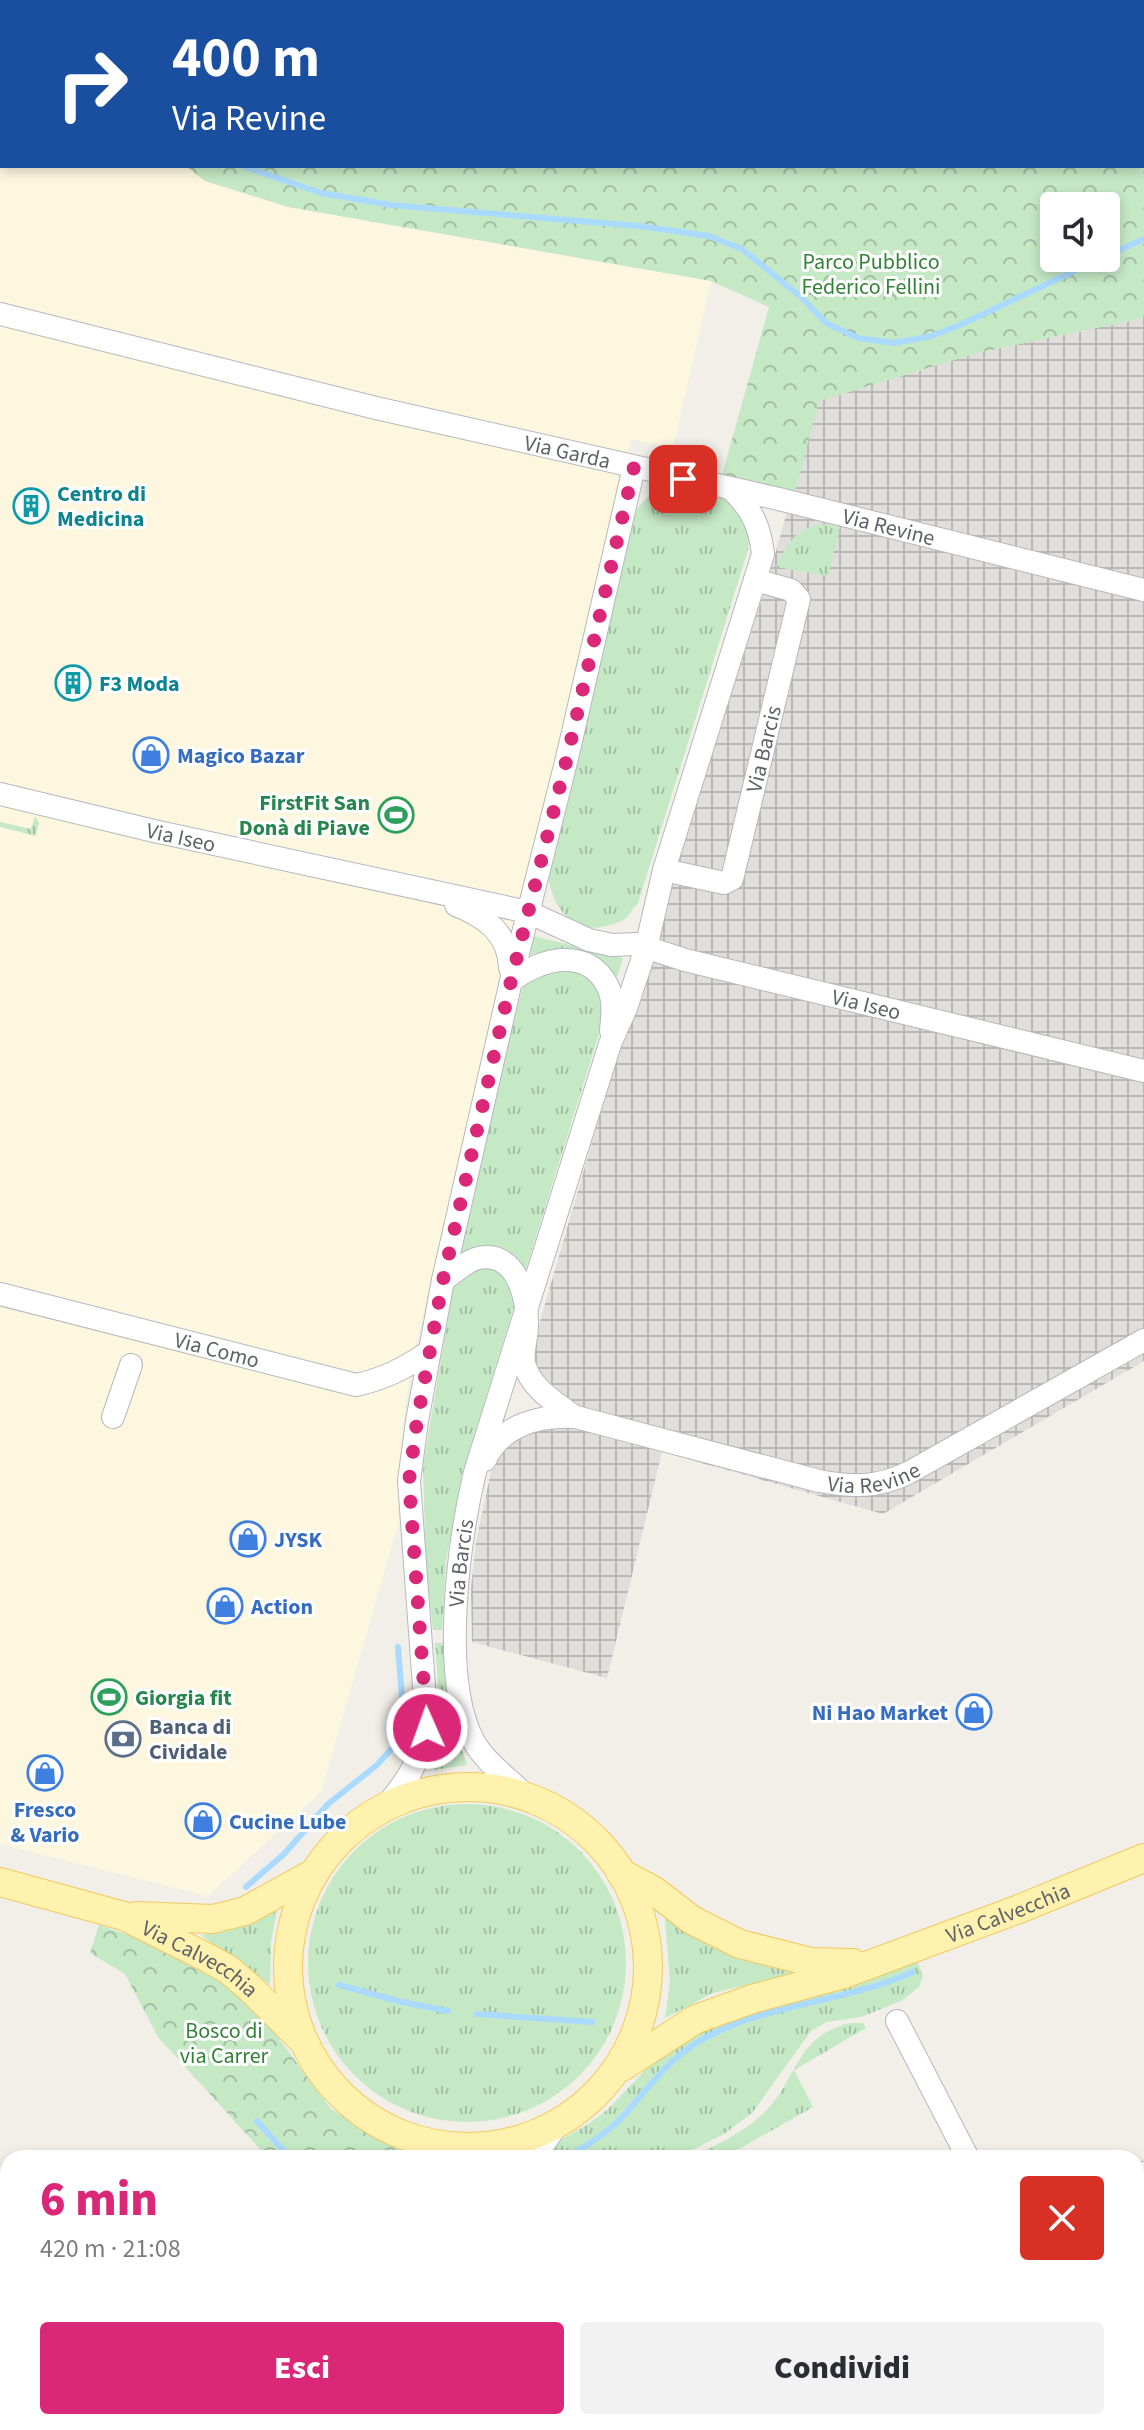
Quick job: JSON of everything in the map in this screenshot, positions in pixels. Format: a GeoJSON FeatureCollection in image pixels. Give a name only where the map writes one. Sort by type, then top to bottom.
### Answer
{"type":"FeatureCollection","features":[{"type":"Feature","properties":{"kind":"main road"},"geometry":{"type":"LineString","coordinates":[[461,1787],[495,1789],[528,1798],[576,1824],[599,1844],[621,1873],[642,1924],[647,1974],[637,2028],[614,2072],[589,2100],[559,2122],[519,2140],[485,2147],[445,2146],[403,2135],[369,2117],[347,2100],[321,2071],[305,2043],[294,2012],[288,1963],[294,1919],[314,1873],[347,1834],[385,1807],[416,1795],[461,1787]]}},
{"type":"Feature","properties":{"kind":"main road","name":"Via Calvecchia"},"geometry":{"type":"LineString","coordinates":[[614,2072],[696,2019],[752,1999],[844,1974],[870,1962],[961,1932],[1144,1858]]}},
{"type":"Feature","properties":{"kind":"main road","name":"Via Calvecchia"},"geometry":{"type":"LineString","coordinates":[[124,1916],[213,1919],[245,1911],[314,1873]]}},
{"type":"Feature","properties":{"kind":"main road","name":"Via Calvecchia"},"geometry":{"type":"LineString","coordinates":[[621,1873],[653,1890],[692,1920],[740,1944],[811,1962],[870,1962]]}},
{"type":"Feature","properties":{"kind":"main road","name":"Via Calvecchia"},"geometry":{"type":"LineString","coordinates":[[0,1882],[124,1916],[229,1970],[305,2043]]}},
{"type":"Feature","properties":{"kind":"street","name":"Via Garda"},"geometry":{"type":"LineString","coordinates":[[0,314],[376,408],[634,467],[567,758],[511,981],[429,1352],[409,1481],[427,1728],[422,1752],[412,1772],[385,1807]]}},
{"type":"Feature","properties":{"kind":"street","name":"Via Revine"},"geometry":{"type":"LineString","coordinates":[[634,467],[779,499],[1144,590]]}},
{"type":"Feature","properties":{"kind":"street","name":"Via Barcis"},"geometry":{"type":"LineString","coordinates":[[528,1798],[480,1752],[462,1712],[457,1681],[456,1610],[462,1537],[468,1502],[526,1312],[610,1044],[646,948],[664,870],[763,554],[761,535],[746,503],[732,490]]}},
{"type":"Feature","properties":{"kind":"street","name":"Via Barcis"},"geometry":{"type":"LineString","coordinates":[[664,870],[724,883],[732,879],[799,599],[791,590],[755,580]]}},
{"type":"Feature","properties":{"kind":"street","name":"Via Iseo"},"geometry":{"type":"LineString","coordinates":[[0,794],[154,831],[528,912],[583,938],[612,945],[636,944],[685,960],[1144,1071]]}},
{"type":"Feature","properties":{"kind":"street"},"geometry":{"type":"LineString","coordinates":[[536,876],[549,913],[583,938],[616,936],[630,930],[658,895]]}},
{"type":"Feature","properties":{"kind":"street","name":"Via Iseo"},"geometry":{"type":"LineString","coordinates":[[409,887],[471,911],[492,925],[507,943],[511,981]]}},
{"type":"Feature","properties":{"kind":"street","name":"Via Barcis"},"geometry":{"type":"LineString","coordinates":[[511,981],[526,969],[544,961],[561,958],[589,967],[600,975],[609,988],[613,1003],[610,1044]]}},
{"type":"Feature","properties":{"kind":"street"},"geometry":{"type":"LineString","coordinates":[[443,1280],[473,1259],[488,1258],[502,1262],[516,1271],[526,1312]]}},
{"type":"Feature","properties":{"kind":"street","name":"Via Como"},"geometry":{"type":"LineString","coordinates":[[0,1294],[356,1385],[401,1370],[429,1352]]}},
{"type":"Feature","properties":{"kind":"street","name":"Via Revine"},"geometry":{"type":"LineString","coordinates":[[526,1312],[524,1364],[534,1383],[547,1397],[576,1417]]}},
{"type":"Feature","properties":{"kind":"street","name":"Via Revine"},"geometry":{"type":"LineString","coordinates":[[468,1502],[489,1453],[501,1438],[518,1426],[552,1416],[576,1417],[819,1481],[854,1487],[892,1481],[1144,1340]]}},
{"type":"Feature","properties":{"kind":"street"},"geometry":{"type":"LineString","coordinates":[[113,1417],[131,1365]]}},
{"type":"Feature","properties":{"kind":"street"},"geometry":{"type":"LineString","coordinates":[[897,2021],[964,2150]]}},
{"type":"Feature","properties":{"kind":"street"},"geometry":{"type":"LineString","coordinates":[[540,2150],[559,2122]]}},
{"type":"Feature","properties":{"kind":"street"},"geometry":{"type":"LineString","coordinates":[[403,2135],[424,2150]]}},
{"type":"Feature","properties":{"kind":"shaded area"},"geometry":{"type":"Polygon","coordinates":[[[0,168],[189,168],[205,181],[288,207],[711,281],[673,448],[631,439],[622,470],[410,1371],[399,1464],[399,1521],[321,1792],[208,1896],[0,1844],[0,168]]]}},
{"type":"Feature","properties":{"kind":"shaded area"},"geometry":{"type":"Polygon","coordinates":[[[1144,318],[1144,1361],[883,1514],[662,1452],[607,1678],[472,1642],[471,1588],[476,1542],[492,1467],[512,1435],[560,1421],[530,1356],[619,1049],[649,963],[693,813],[767,583],[818,401],[977,353],[1144,318]]]}},
{"type":"Feature","properties":{"kind":"green space","name":"Parco Pubblico Federico Fellini"},"geometry":{"type":"Polygon","coordinates":[[[189,168],[1144,168],[1144,318],[977,353],[819,401],[794,495],[722,475],[769,307],[711,281],[288,207],[205,181],[189,168]]]}},
{"type":"Feature","properties":{"kind":"green space"},"geometry":{"type":"Polygon","coordinates":[[[682,486],[722,497],[740,510],[746,520],[748,550],[638,903],[621,921],[590,928],[570,920],[563,912],[552,893],[548,871],[629,524],[650,496],[663,489],[682,486]]]}},
{"type":"Feature","properties":{"kind":"green space"},"geometry":{"type":"Polygon","coordinates":[[[820,524],[840,527],[828,576],[776,567],[792,539],[820,524]]]}},
{"type":"Feature","properties":{"kind":"green space"},"geometry":{"type":"Polygon","coordinates":[[[35,816],[39,823],[36,836],[0,827],[0,822],[31,829],[35,816]]]}},
{"type":"Feature","properties":{"kind":"green space"},"geometry":{"type":"Polygon","coordinates":[[[534,936],[623,958],[617,978],[598,962],[576,953],[554,951],[530,955],[534,936]]]}},
{"type":"Feature","properties":{"kind":"green space"},"geometry":{"type":"Polygon","coordinates":[[[566,968],[587,976],[599,987],[603,1002],[602,1024],[462,1474],[446,1560],[442,1630],[433,1630],[426,1565],[423,1465],[453,1290],[497,1082],[523,987],[536,973],[566,968]]]}},
{"type":"Feature","properties":{"kind":"green space"},"geometry":{"type":"Polygon","coordinates":[[[435,1643],[445,1643],[453,1723],[467,1765],[434,1770],[439,1696],[435,1643]]]}},
{"type":"Feature","properties":{"kind":"green space"},"geometry":{"type":"Polygon","coordinates":[[[467,1804],[498,1807],[528,1816],[580,1850],[614,1902],[623,1932],[626,1963],[623,1994],[614,2024],[580,2076],[528,2110],[498,2119],[467,2122],[436,2119],[406,2110],[354,2076],[320,2024],[311,1994],[308,1963],[311,1932],[320,1902],[354,1850],[406,1816],[436,1807],[467,1804]]]}},
{"type":"Feature","properties":{"kind":"green space"},"geometry":{"type":"Polygon","coordinates":[[[277,1911],[271,1942],[270,1985],[201,1935],[240,1926],[277,1911]]]}},
{"type":"Feature","properties":{"kind":"green space"},"geometry":{"type":"Polygon","coordinates":[[[665,1918],[751,1961],[800,1973],[713,1993],[665,2018],[670,1982],[665,1918]]]}},
{"type":"Feature","properties":{"kind":"green space","name":"Bosco di via Carrer"},"geometry":{"type":"Polygon","coordinates":[[[99,1925],[144,1940],[227,1980],[262,2016],[331,2109],[399,2150],[261,2150],[158,2037],[125,1974],[90,1953],[99,1925]]]}},
{"type":"Feature","properties":{"kind":"green space"},"geometry":{"type":"Polygon","coordinates":[[[917,1960],[923,1976],[919,1987],[901,2001],[861,2017],[826,2022],[811,2031],[752,2113],[724,2134],[692,2150],[552,2150],[562,2139],[608,2109],[676,2038],[917,1960]]]}},
{"type":"Feature","properties":{"kind":"green space"},"geometry":{"type":"Polygon","coordinates":[[[850,2023],[863,2023],[866,2028],[794,2070],[813,2107],[737,2150],[705,2150],[734,2136],[764,2113],[810,2045],[833,2029],[850,2023]]]}},
{"type":"Feature","properties":{"kind":"waterway"},"geometry":{"type":"LineString","coordinates":[[249,168],[321,193],[391,205],[639,226],[709,236],[742,249],[801,297],[826,323],[858,338],[894,343],[932,336],[1072,272]]}},
{"type":"Feature","properties":{"kind":"waterway"},"geometry":{"type":"LineString","coordinates":[[1120,250],[1144,239]]}},
{"type":"Feature","properties":{"kind":"waterway"},"geometry":{"type":"LineString","coordinates":[[246,1887],[284,1854],[328,1804],[377,1765],[394,1746],[404,1723],[398,1647]]}},
{"type":"Feature","properties":{"kind":"waterway"},"geometry":{"type":"LineString","coordinates":[[579,2150],[608,2130],[666,2068],[698,2042],[749,2019],[859,1991],[913,1972]]}},
{"type":"Feature","properties":{"kind":"waterway"},"geometry":{"type":"LineString","coordinates":[[339,1985],[448,2011]]}},
{"type":"Feature","properties":{"kind":"waterway"},"geometry":{"type":"LineString","coordinates":[[477,2014],[592,2022]]}},
{"type":"Feature","properties":{"kind":"waterway"},"geometry":{"type":"LineString","coordinates":[[257,2121],[283,2150]]}},
{"type":"Feature","properties":{"kind":"place","name":"Centro di Medicina"},"geometry":{"type":"Point","coordinates":[31,506]}},
{"type":"Feature","properties":{"kind":"place","name":"F3 Moda"},"geometry":{"type":"Point","coordinates":[73,683]}},
{"type":"Feature","properties":{"kind":"place","name":"Magico Bazar"},"geometry":{"type":"Point","coordinates":[151,755]}},
{"type":"Feature","properties":{"kind":"place","name":"FirstFit San Donà di Piave"},"geometry":{"type":"Point","coordinates":[396,815]}},
{"type":"Feature","properties":{"kind":"place","name":"JYSK"},"geometry":{"type":"Point","coordinates":[248,1539]}},
{"type":"Feature","properties":{"kind":"place","name":"Action"},"geometry":{"type":"Point","coordinates":[225,1606]}},
{"type":"Feature","properties":{"kind":"place","name":"Giorgia fit"},"geometry":{"type":"Point","coordinates":[109,1697]}},
{"type":"Feature","properties":{"kind":"place","name":"Ni Hao Market"},"geometry":{"type":"Point","coordinates":[974,1712]}},
{"type":"Feature","properties":{"kind":"place","name":"Banca di Cividale"},"geometry":{"type":"Point","coordinates":[123,1739]}},
{"type":"Feature","properties":{"kind":"place","name":"Fresco & Vario"},"geometry":{"type":"Point","coordinates":[45,1773]}},
{"type":"Feature","properties":{"kind":"place","name":"Cucine Lube"},"geometry":{"type":"Point","coordinates":[203,1821]}},
{"type":"Feature","properties":{"kind":"route"},"geometry":{"type":"LineString","coordinates":[[427,1728],[409,1481],[443,1280],[634,467],[683,479]]}}]}
